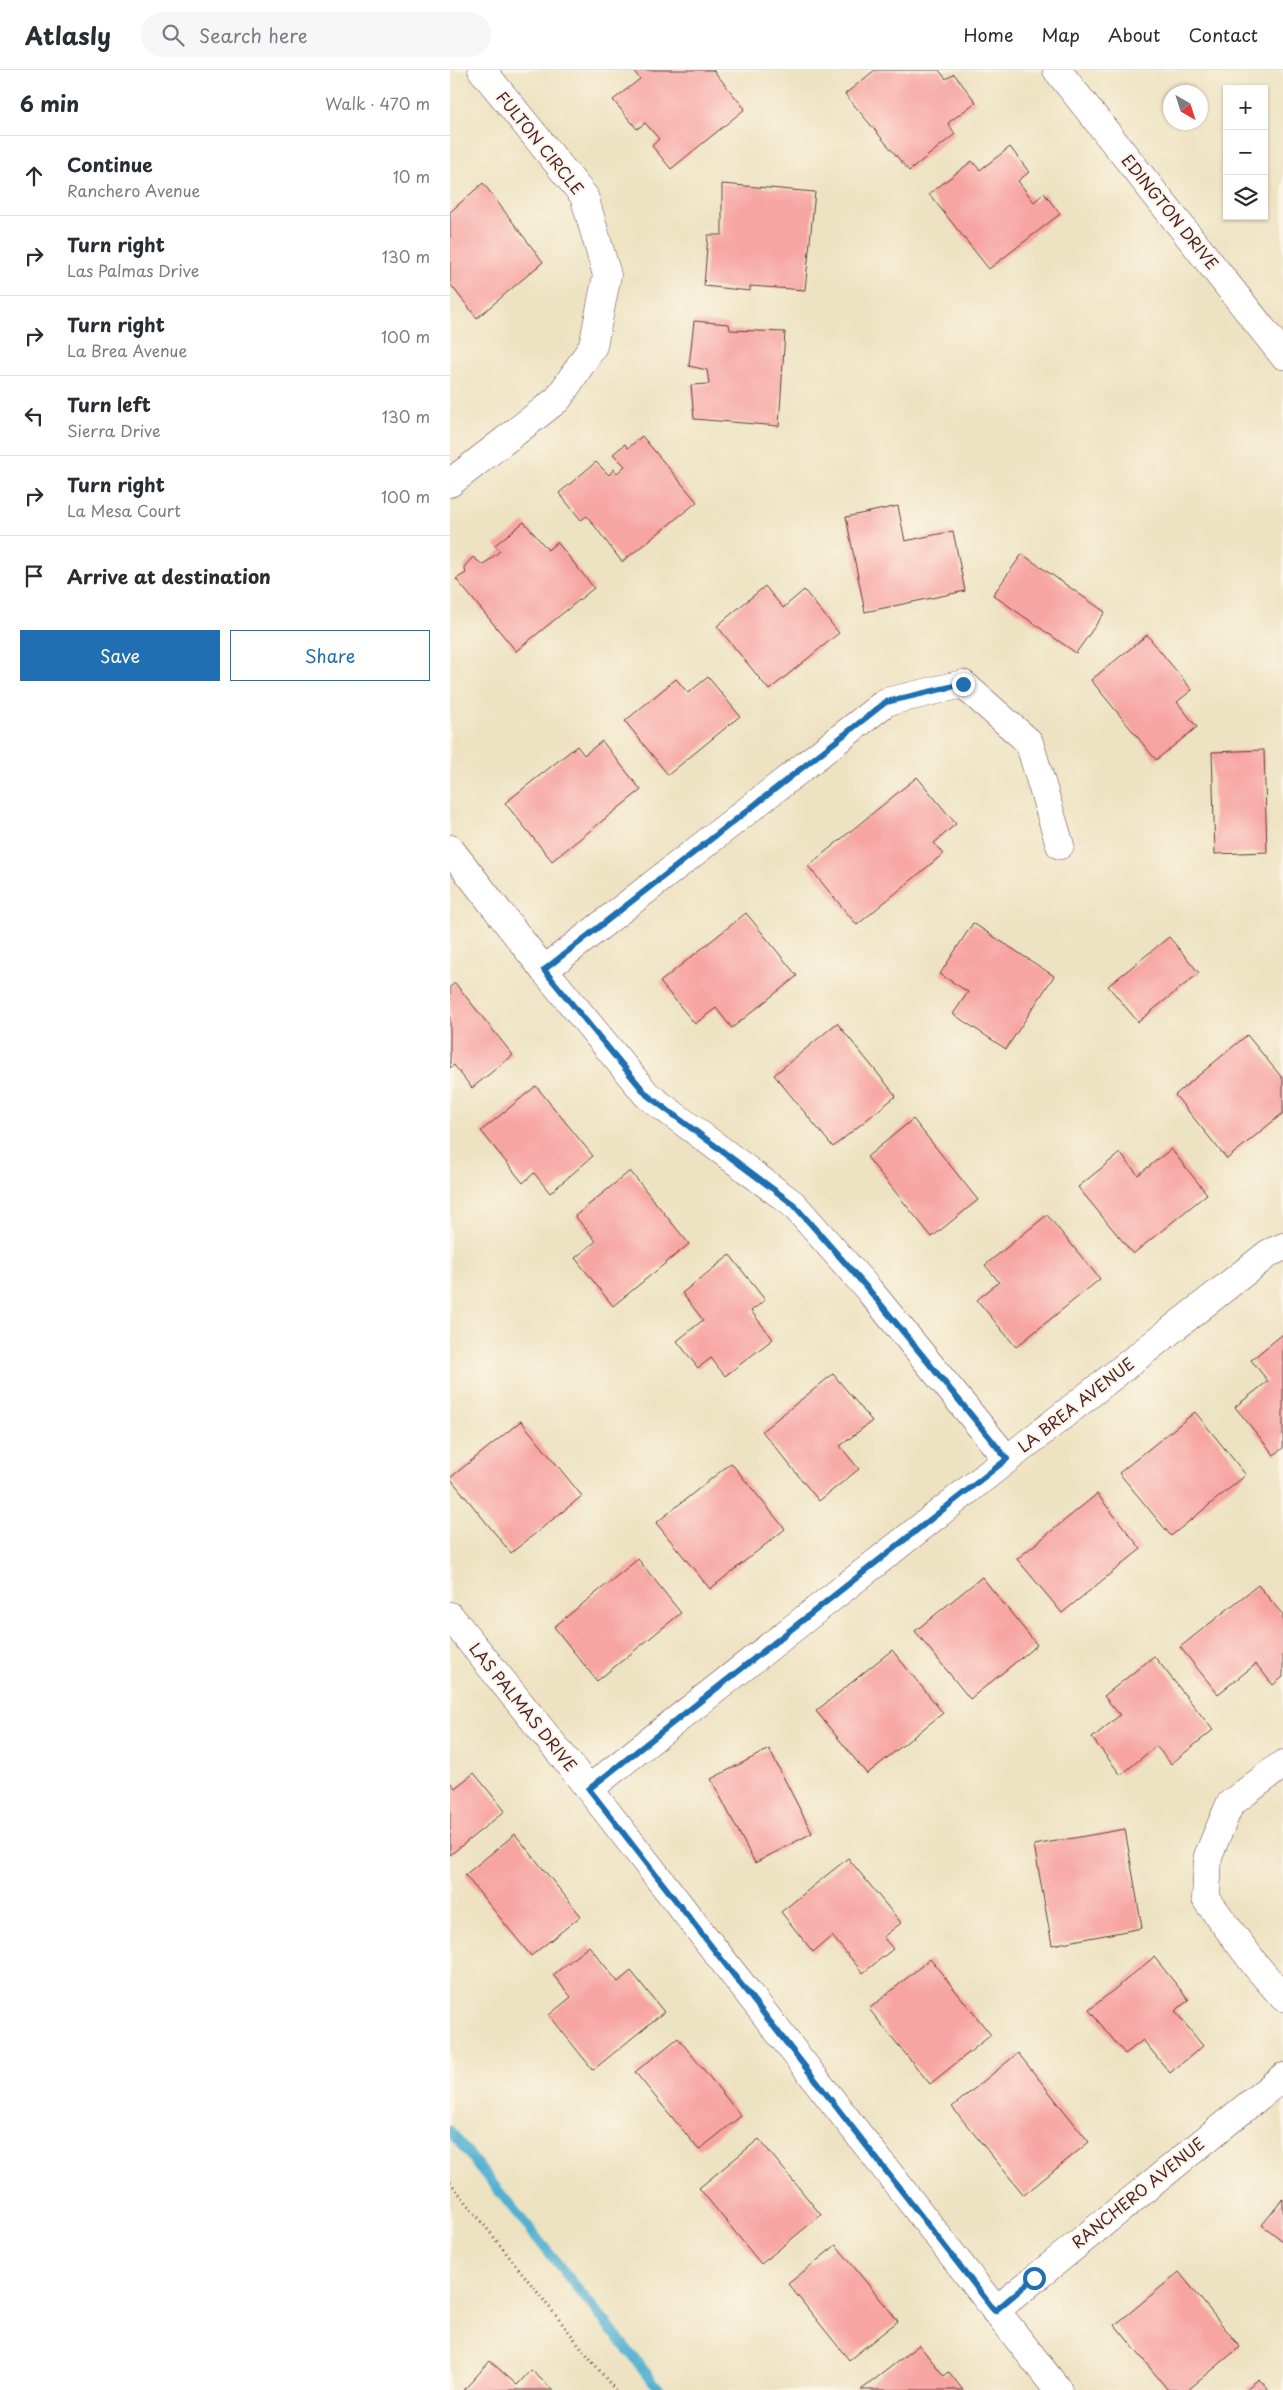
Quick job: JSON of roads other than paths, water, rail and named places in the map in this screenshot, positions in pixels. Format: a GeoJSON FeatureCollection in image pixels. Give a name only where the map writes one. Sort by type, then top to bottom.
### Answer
{"type":"FeatureCollection","features":[{"type":"Feature","properties":{"kind":"street","name":"FULTON CIRCLE"},"geometry":{"type":"LineString","coordinates":[[450,483],[558,399],[593,346],[608,275],[584,196],[482,70]]}},
{"type":"Feature","properties":{"kind":"street","name":"EDINGTON DRIVE"},"geometry":{"type":"LineString","coordinates":[[1057,70],[1283,354]]}},
{"type":"Feature","properties":{"kind":"street"},"geometry":{"type":"LineString","coordinates":[[544,970],[886,702],[963,684],[1030,742],[1060,845]]}},
{"type":"Feature","properties":{"kind":"street"},"geometry":{"type":"LineString","coordinates":[[450,849],[544,970],[647,1095],[793,1204],[869,1290],[1007,1459]]}},
{"type":"Feature","properties":{"kind":"street","name":"LA BREA AVENUE"},"geometry":{"type":"LineString","coordinates":[[589,1789],[1269,1253],[1283,1247]]}},
{"type":"Feature","properties":{"kind":"street","name":"LAS PALMAS DRIVE"},"geometry":{"type":"LineString","coordinates":[[450,1616],[589,1789],[1058,2390]]}},
{"type":"Feature","properties":{"kind":"street"},"geometry":{"type":"LineString","coordinates":[[1283,1764],[1230,1804],[1208,1856],[1206,1899],[1257,1967],[1283,1997]]}},
{"type":"Feature","properties":{"kind":"street","name":"RANCHERO AVENUE"},"geometry":{"type":"LineString","coordinates":[[995,2311],[1283,2077]]}},
{"type":"Feature","properties":{"kind":"waterway"},"geometry":{"type":"LineString","coordinates":[[450,2131],[660,2390]]}}]}
